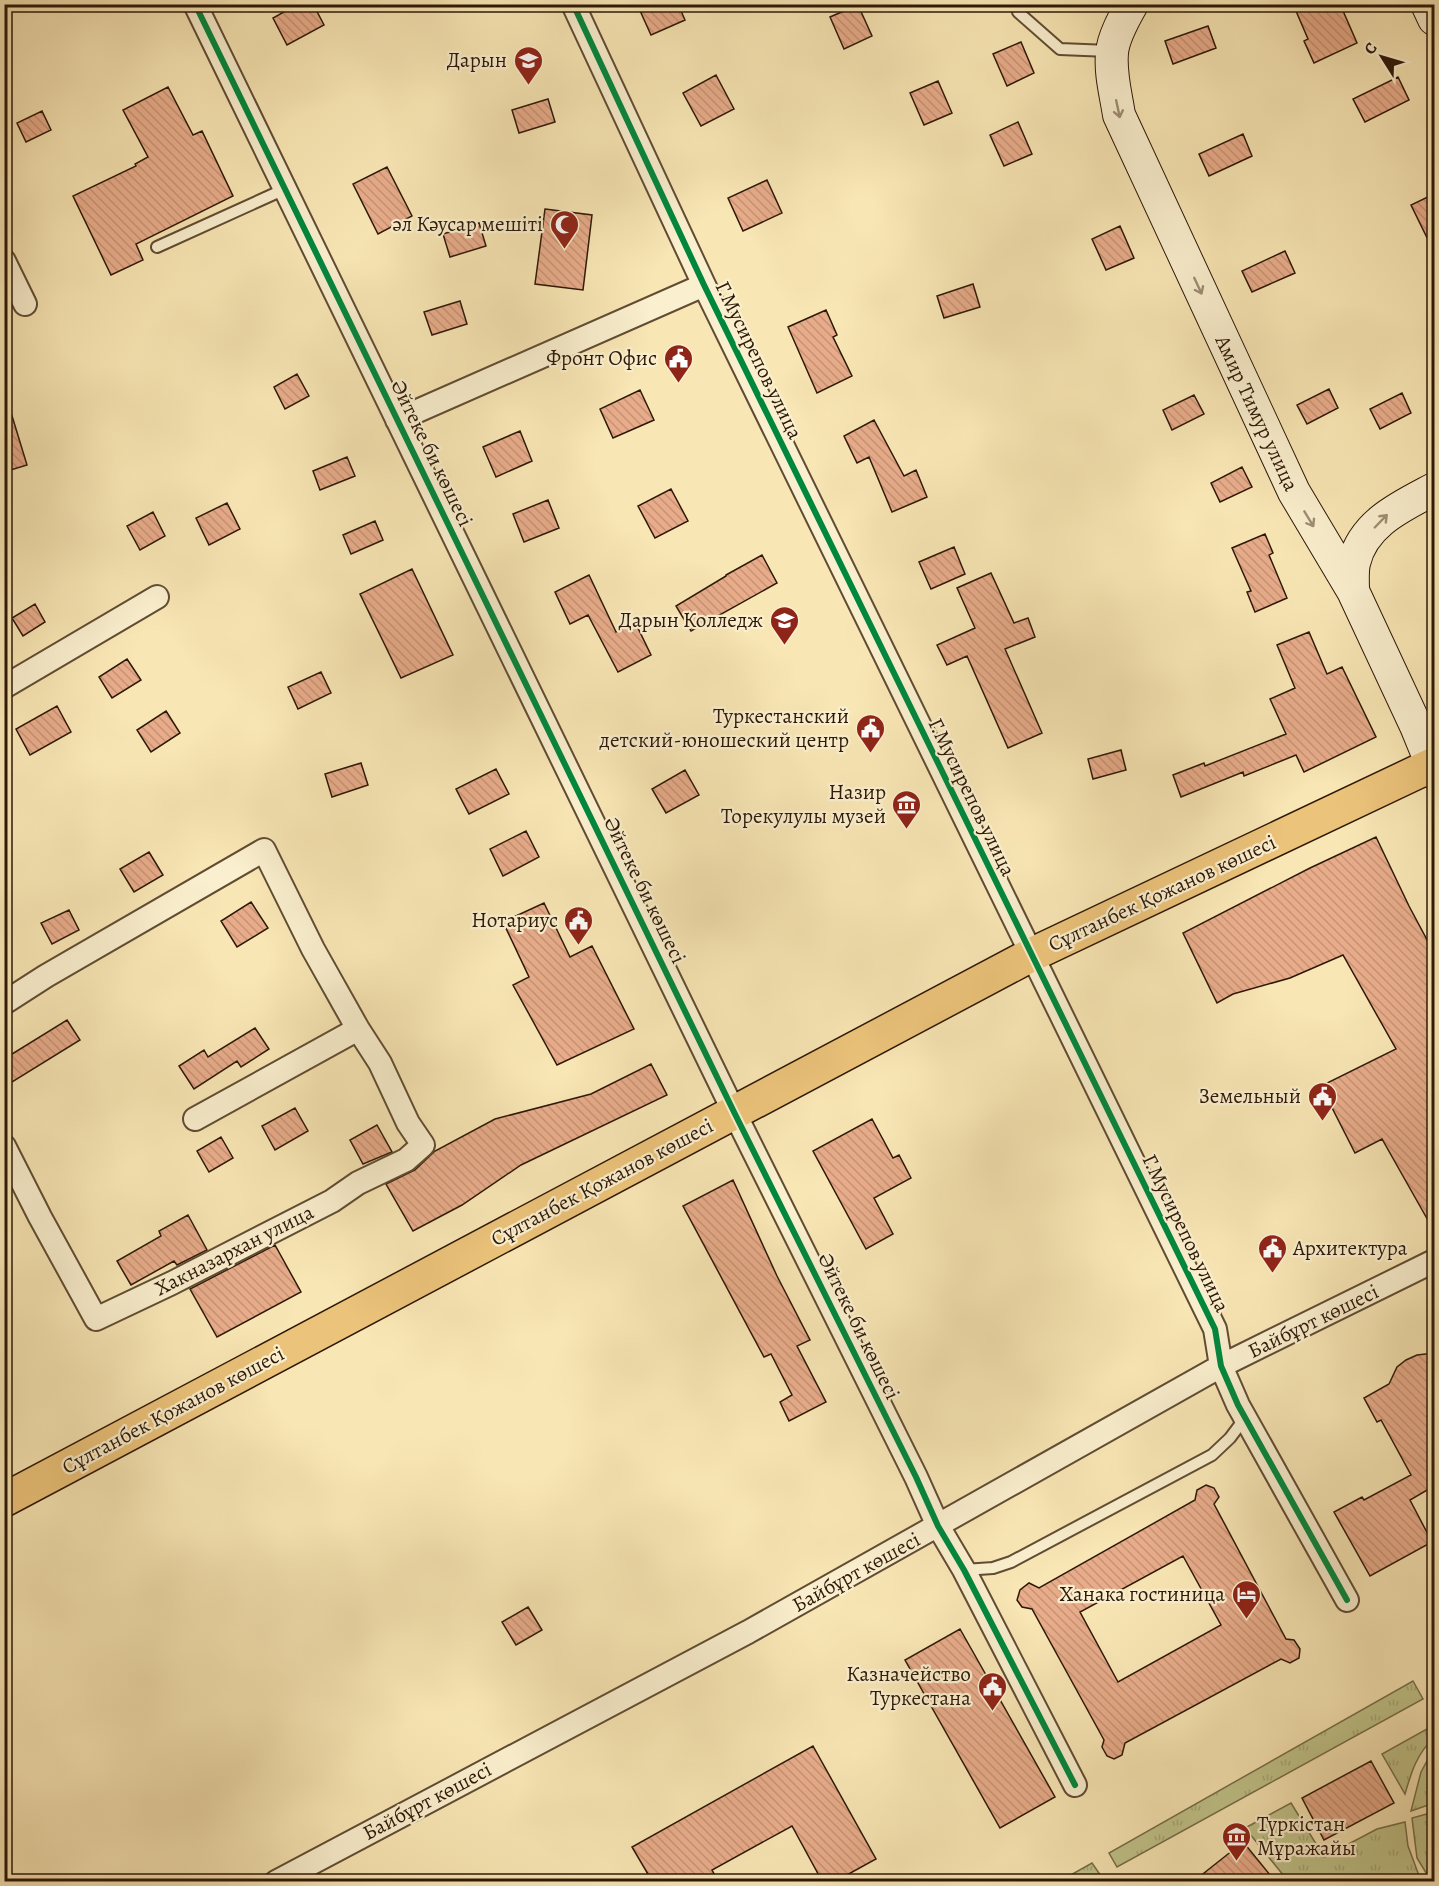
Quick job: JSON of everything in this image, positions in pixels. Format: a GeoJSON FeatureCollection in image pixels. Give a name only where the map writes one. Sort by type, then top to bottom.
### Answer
{"type":"FeatureCollection","features":[{"type":"Feature","properties":{"kind":"main road"},"geometry":{"type":"LineString","coordinates":[[1112,51],[1132,4]]}},
{"type":"Feature","properties":{"kind":"main road"},"geometry":{"type":"LineString","coordinates":[[1427,4],[1434,19]]}},
{"type":"Feature","properties":{"kind":"main road","name":"Амир Тимур улица"},"geometry":{"type":"LineString","coordinates":[[1112,51],[1119,115],[1294,492],[1353,591],[1434,767]]}},
{"type":"Feature","properties":{"kind":"main road"},"geometry":{"type":"LineString","coordinates":[[1353,591],[1354,562],[1365,537],[1388,513],[1434,489]]}},
{"type":"Feature","properties":{"kind":"main road","name":"Сұлтанбек Қожанов көшесі"},"geometry":{"type":"LineString","coordinates":[[4,1500],[1031,956],[1434,767]]}},
{"type":"Feature","properties":{"kind":"street","name":"Әйтеке би көшесі"},"geometry":{"type":"LineString","coordinates":[[195,4],[938,1526],[964,1570],[1076,1785]]}},
{"type":"Feature","properties":{"kind":"street","name":"Г.Мусирепов улица"},"geometry":{"type":"LineString","coordinates":[[573,4],[704,285],[1215,1329],[1221,1366],[1245,1418],[1347,1599]]}},
{"type":"Feature","properties":{"kind":"street"},"geometry":{"type":"LineString","coordinates":[[4,261],[25,304]]}},
{"type":"Feature","properties":{"kind":"street"},"geometry":{"type":"LineString","coordinates":[[397,420],[704,285]]}},
{"type":"Feature","properties":{"kind":"street"},"geometry":{"type":"LineString","coordinates":[[4,687],[157,597]]}},
{"type":"Feature","properties":{"kind":"street","name":"Хакназархан улица"},"geometry":{"type":"LineString","coordinates":[[4,1003],[46,976],[264,850],[314,950],[358,1029],[380,1063],[408,1123],[423,1145],[406,1160],[358,1182],[332,1201],[96,1319],[4,1146]]}},
{"type":"Feature","properties":{"kind":"street"},"geometry":{"type":"LineString","coordinates":[[195,1119],[358,1029]]}},
{"type":"Feature","properties":{"kind":"street","name":"Байбұрт көшесі"},"geometry":{"type":"LineString","coordinates":[[276,1881],[748,1632],[1221,1366],[1434,1261]]}},
{"type":"Feature","properties":{"kind":"lane"},"geometry":{"type":"LineString","coordinates":[[1018,12],[1060,48],[1112,51]]}},
{"type":"Feature","properties":{"kind":"lane"},"geometry":{"type":"LineString","coordinates":[[157,247],[285,189]]}},
{"type":"Feature","properties":{"kind":"lane"},"geometry":{"type":"LineString","coordinates":[[964,1570],[993,1568],[1011,1562],[1212,1455],[1230,1438],[1245,1418]]}},
{"type":"Feature","properties":{"kind":"green space"},"geometry":{"type":"Polygon","coordinates":[[[1413,1681],[1423,1699],[1117,1867],[1109,1853],[1413,1681]]]}},
{"type":"Feature","properties":{"kind":"green space"},"geometry":{"type":"Polygon","coordinates":[[[1434,1725],[1434,1738],[1419,1757],[1405,1794],[1382,1754],[1434,1725]]]}},
{"type":"Feature","properties":{"kind":"green space"},"geometry":{"type":"Polygon","coordinates":[[[1434,1748],[1434,1803],[1411,1811],[1421,1772],[1434,1748]]]}},
{"type":"Feature","properties":{"kind":"green space"},"geometry":{"type":"Polygon","coordinates":[[[1291,1803],[1324,1857],[1377,1829],[1405,1822],[1408,1846],[1421,1881],[1288,1881],[1245,1828],[1291,1803]]]}},
{"type":"Feature","properties":{"kind":"green space"},"geometry":{"type":"Polygon","coordinates":[[[1434,1812],[1434,1881],[1431,1881],[1417,1858],[1412,1818],[1434,1812]]]}},
{"type":"Feature","properties":{"kind":"green space"},"geometry":{"type":"Polygon","coordinates":[[[1092,1863],[1101,1876],[1092,1881],[1060,1881],[1092,1863]]]}},
{"type":"Feature","properties":{"kind":"building"},"geometry":{"type":"Polygon","coordinates":[[[298,4],[313,4],[324,25],[287,45],[273,18],[298,4]]]}},
{"type":"Feature","properties":{"kind":"building"},"geometry":{"type":"Polygon","coordinates":[[[637,4],[678,4],[685,20],[651,35],[637,4]]]}},
{"type":"Feature","properties":{"kind":"building"},"geometry":{"type":"Polygon","coordinates":[[[1293,4],[1340,4],[1357,43],[1314,63],[1304,41],[1308,39],[1293,4]]]}},
{"type":"Feature","properties":{"kind":"building"},"geometry":{"type":"Polygon","coordinates":[[[858,5],[872,36],[844,49],[830,17],[858,5]]]}},
{"type":"Feature","properties":{"kind":"building"},"geometry":{"type":"Polygon","coordinates":[[[1208,26],[1216,48],[1173,64],[1165,41],[1208,26]]]}},
{"type":"Feature","properties":{"kind":"building"},"geometry":{"type":"Polygon","coordinates":[[[1021,42],[1034,73],[1007,86],[993,54],[1021,42]]]}},
{"type":"Feature","properties":{"kind":"building"},"geometry":{"type":"Polygon","coordinates":[[[716,75],[734,109],[701,126],[683,93],[716,75]]]}},
{"type":"Feature","properties":{"kind":"building"},"geometry":{"type":"Polygon","coordinates":[[[1398,77],[1409,100],[1365,122],[1353,99],[1398,77]]]}},
{"type":"Feature","properties":{"kind":"building"},"geometry":{"type":"Polygon","coordinates":[[[938,81],[952,113],[924,125],[910,93],[938,81]]]}},
{"type":"Feature","properties":{"kind":"building"},"geometry":{"type":"Polygon","coordinates":[[[168,87],[193,135],[202,131],[233,196],[136,244],[143,260],[111,275],[73,196],[136,166],[135,164],[148,157],[123,110],[168,87]]]}},
{"type":"Feature","properties":{"kind":"building"},"geometry":{"type":"Polygon","coordinates":[[[548,99],[555,122],[519,133],[512,110],[548,99]]]}},
{"type":"Feature","properties":{"kind":"building"},"geometry":{"type":"Polygon","coordinates":[[[42,111],[51,130],[26,142],[17,123],[42,111]]]}},
{"type":"Feature","properties":{"kind":"building"},"geometry":{"type":"Polygon","coordinates":[[[1018,122],[1032,154],[1004,166],[990,135],[1018,122]]]}},
{"type":"Feature","properties":{"kind":"building"},"geometry":{"type":"Polygon","coordinates":[[[1243,134],[1252,156],[1209,176],[1199,154],[1243,134]]]}},
{"type":"Feature","properties":{"kind":"building"},"geometry":{"type":"Polygon","coordinates":[[[387,167],[412,216],[378,234],[353,184],[387,167]]]}},
{"type":"Feature","properties":{"kind":"building"},"geometry":{"type":"Polygon","coordinates":[[[767,180],[782,213],[743,231],[728,198],[767,180]]]}},
{"type":"Feature","properties":{"kind":"building"},"geometry":{"type":"Polygon","coordinates":[[[1434,194],[1434,252],[1411,205],[1434,194]]]}},
{"type":"Feature","properties":{"kind":"building","name":"әл Кәусар мешіті"},"geometry":{"type":"Polygon","coordinates":[[[545,209],[592,215],[583,290],[535,284],[545,209]]]}},
{"type":"Feature","properties":{"kind":"building"},"geometry":{"type":"Polygon","coordinates":[[[479,223],[486,246],[450,257],[443,234],[479,223]]]}},
{"type":"Feature","properties":{"kind":"building"},"geometry":{"type":"Polygon","coordinates":[[[1120,226],[1134,258],[1106,270],[1092,239],[1120,226]]]}},
{"type":"Feature","properties":{"kind":"building"},"geometry":{"type":"Polygon","coordinates":[[[1285,251],[1295,273],[1252,292],[1242,271],[1285,251]]]}},
{"type":"Feature","properties":{"kind":"building"},"geometry":{"type":"Polygon","coordinates":[[[973,284],[980,307],[944,318],[937,296],[973,284]]]}},
{"type":"Feature","properties":{"kind":"building"},"geometry":{"type":"Polygon","coordinates":[[[460,301],[467,324],[432,335],[424,312],[460,301]]]}},
{"type":"Feature","properties":{"kind":"building"},"geometry":{"type":"Polygon","coordinates":[[[826,310],[837,335],[833,337],[852,376],[817,393],[788,327],[826,310]]]}},
{"type":"Feature","properties":{"kind":"building"},"geometry":{"type":"Polygon","coordinates":[[[297,374],[309,396],[285,409],[274,387],[297,374]]]}},
{"type":"Feature","properties":{"kind":"building"},"geometry":{"type":"Polygon","coordinates":[[[1329,389],[1338,408],[1307,424],[1297,405],[1329,389]]]}},
{"type":"Feature","properties":{"kind":"building"},"geometry":{"type":"Polygon","coordinates":[[[640,390],[654,420],[613,438],[600,409],[640,390]]]}},
{"type":"Feature","properties":{"kind":"building"},"geometry":{"type":"Polygon","coordinates":[[[1402,393],[1411,413],[1380,429],[1370,409],[1402,393]]]}},
{"type":"Feature","properties":{"kind":"building"},"geometry":{"type":"Polygon","coordinates":[[[1194,395],[1204,414],[1172,430],[1163,410],[1194,395]]]}},
{"type":"Feature","properties":{"kind":"building"},"geometry":{"type":"Polygon","coordinates":[[[9,406],[27,465],[4,472],[4,407],[9,406]]]}},
{"type":"Feature","properties":{"kind":"building"},"geometry":{"type":"Polygon","coordinates":[[[874,420],[904,476],[916,470],[927,497],[892,512],[869,457],[857,463],[844,436],[874,420]]]}},
{"type":"Feature","properties":{"kind":"building"},"geometry":{"type":"Polygon","coordinates":[[[520,431],[532,461],[496,477],[483,447],[520,431]]]}},
{"type":"Feature","properties":{"kind":"building"},"geometry":{"type":"Polygon","coordinates":[[[347,457],[355,476],[320,490],[313,471],[347,457]]]}},
{"type":"Feature","properties":{"kind":"building"},"geometry":{"type":"Polygon","coordinates":[[[1242,467],[1252,487],[1220,502],[1211,483],[1242,467]]]}},
{"type":"Feature","properties":{"kind":"building"},"geometry":{"type":"Polygon","coordinates":[[[671,489],[688,521],[655,538],[638,506],[671,489]]]}},
{"type":"Feature","properties":{"kind":"building"},"geometry":{"type":"Polygon","coordinates":[[[548,500],[559,528],[524,542],[513,514],[548,500]]]}},
{"type":"Feature","properties":{"kind":"building"},"geometry":{"type":"Polygon","coordinates":[[[227,503],[240,529],[209,545],[196,518],[227,503]]]}},
{"type":"Feature","properties":{"kind":"building"},"geometry":{"type":"Polygon","coordinates":[[[153,512],[165,536],[140,550],[127,526],[153,512]]]}},
{"type":"Feature","properties":{"kind":"building"},"geometry":{"type":"Polygon","coordinates":[[[375,521],[383,540],[351,554],[343,535],[375,521]]]}},
{"type":"Feature","properties":{"kind":"building"},"geometry":{"type":"Polygon","coordinates":[[[1265,534],[1273,553],[1269,555],[1287,598],[1255,612],[1247,592],[1251,591],[1232,548],[1265,534]]]}},
{"type":"Feature","properties":{"kind":"building"},"geometry":{"type":"Polygon","coordinates":[[[954,547],[965,574],[931,589],[919,562],[954,547]]]}},
{"type":"Feature","properties":{"kind":"building"},"geometry":{"type":"Polygon","coordinates":[[[762,555],[777,583],[691,631],[676,606],[762,555]]]}},
{"type":"Feature","properties":{"kind":"building"},"geometry":{"type":"Polygon","coordinates":[[[412,569],[453,655],[401,678],[360,594],[412,569]]]}},
{"type":"Feature","properties":{"kind":"building"},"geometry":{"type":"Polygon","coordinates":[[[991,573],[1014,623],[1028,618],[1035,637],[1005,649],[1042,733],[1008,748],[967,656],[947,665],[937,645],[975,628],[957,588],[991,573]]]}},
{"type":"Feature","properties":{"kind":"building"},"geometry":{"type":"Polygon","coordinates":[[[589,575],[616,632],[635,622],[651,655],[618,672],[588,615],[570,624],[555,592],[589,575]]]}},
{"type":"Feature","properties":{"kind":"building"},"geometry":{"type":"Polygon","coordinates":[[[35,604],[45,622],[23,636],[12,618],[35,604]]]}},
{"type":"Feature","properties":{"kind":"building"},"geometry":{"type":"Polygon","coordinates":[[[1309,632],[1327,674],[1342,667],[1376,737],[1304,772],[1296,755],[1244,776],[1243,772],[1181,797],[1173,775],[1204,763],[1205,766],[1286,734],[1270,699],[1295,688],[1277,645],[1309,632]]]}},
{"type":"Feature","properties":{"kind":"building"},"geometry":{"type":"Polygon","coordinates":[[[127,659],[141,680],[112,698],[99,677],[127,659]]]}},
{"type":"Feature","properties":{"kind":"building"},"geometry":{"type":"Polygon","coordinates":[[[321,672],[331,693],[298,709],[288,687],[321,672]]]}},
{"type":"Feature","properties":{"kind":"building"},"geometry":{"type":"Polygon","coordinates":[[[57,706],[71,732],[30,755],[16,729],[57,706]]]}},
{"type":"Feature","properties":{"kind":"building"},"geometry":{"type":"Polygon","coordinates":[[[166,711],[180,733],[151,752],[137,730],[166,711]]]}},
{"type":"Feature","properties":{"kind":"building"},"geometry":{"type":"Polygon","coordinates":[[[1121,750],[1126,770],[1093,779],[1088,759],[1121,750]]]}},
{"type":"Feature","properties":{"kind":"building"},"geometry":{"type":"Polygon","coordinates":[[[361,763],[368,785],[332,797],[325,774],[361,763]]]}},
{"type":"Feature","properties":{"kind":"building"},"geometry":{"type":"Polygon","coordinates":[[[496,769],[509,794],[469,814],[456,789],[496,769]]]}},
{"type":"Feature","properties":{"kind":"building"},"geometry":{"type":"Polygon","coordinates":[[[685,770],[699,795],[666,813],[652,789],[685,770]]]}},
{"type":"Feature","properties":{"kind":"building"},"geometry":{"type":"Polygon","coordinates":[[[526,831],[539,857],[503,876],[490,849],[526,831]]]}},
{"type":"Feature","properties":{"kind":"building"},"geometry":{"type":"Polygon","coordinates":[[[1376,837],[1434,953],[1434,1231],[1382,1139],[1355,1153],[1321,1086],[1396,1049],[1343,955],[1290,978],[1233,994],[1217,1003],[1183,933],[1376,837]]]}},
{"type":"Feature","properties":{"kind":"building"},"geometry":{"type":"Polygon","coordinates":[[[149,852],[163,875],[134,892],[120,869],[149,852]]]}},
{"type":"Feature","properties":{"kind":"building"},"geometry":{"type":"Polygon","coordinates":[[[251,902],[268,928],[237,947],[221,921],[251,902]]]}},
{"type":"Feature","properties":{"kind":"building"},"geometry":{"type":"Polygon","coordinates":[[[544,903],[570,957],[592,946],[634,1029],[557,1065],[513,985],[529,977],[503,922],[544,903]]]}},
{"type":"Feature","properties":{"kind":"building"},"geometry":{"type":"Polygon","coordinates":[[[69,910],[79,930],[52,944],[41,923],[69,910]]]}},
{"type":"Feature","properties":{"kind":"building"},"geometry":{"type":"Polygon","coordinates":[[[67,1020],[80,1040],[4,1087],[4,1059],[67,1020]]]}},
{"type":"Feature","properties":{"kind":"building"},"geometry":{"type":"Polygon","coordinates":[[[255,1028],[269,1049],[241,1067],[237,1061],[194,1089],[179,1066],[204,1050],[208,1057],[255,1028]]]}},
{"type":"Feature","properties":{"kind":"building"},"geometry":{"type":"Polygon","coordinates":[[[651,1064],[667,1095],[521,1165],[462,1205],[413,1231],[386,1184],[415,1170],[435,1151],[495,1119],[591,1094],[651,1064]]]}},
{"type":"Feature","properties":{"kind":"building"},"geometry":{"type":"Polygon","coordinates":[[[295,1108],[308,1131],[275,1150],[262,1126],[295,1108]]]}},
{"type":"Feature","properties":{"kind":"building"},"geometry":{"type":"Polygon","coordinates":[[[872,1119],[893,1158],[899,1155],[911,1178],[874,1198],[893,1234],[866,1249],[813,1151],[872,1119]]]}},
{"type":"Feature","properties":{"kind":"building"},"geometry":{"type":"Polygon","coordinates":[[[377,1125],[392,1152],[363,1164],[350,1140],[377,1125]]]}},
{"type":"Feature","properties":{"kind":"building"},"geometry":{"type":"Polygon","coordinates":[[[221,1137],[233,1158],[209,1172],[197,1151],[221,1137]]]}},
{"type":"Feature","properties":{"kind":"building"},"geometry":{"type":"Polygon","coordinates":[[[733,1180],[777,1276],[810,1340],[797,1346],[826,1402],[789,1421],[780,1402],[792,1395],[771,1354],[764,1357],[683,1206],[733,1180]]]}},
{"type":"Feature","properties":{"kind":"building"},"geometry":{"type":"Polygon","coordinates":[[[188,1215],[207,1250],[177,1265],[174,1261],[131,1285],[117,1261],[161,1236],[159,1231],[188,1215]]]}},
{"type":"Feature","properties":{"kind":"building"},"geometry":{"type":"Polygon","coordinates":[[[275,1245],[301,1292],[217,1337],[190,1289],[275,1245]]]}},
{"type":"Feature","properties":{"kind":"building"},"geometry":{"type":"Polygon","coordinates":[[[1434,1353],[1434,1486],[1410,1500],[1432,1542],[1370,1576],[1334,1512],[1362,1497],[1364,1500],[1411,1475],[1381,1420],[1377,1422],[1364,1398],[1389,1384],[1397,1367],[1406,1360],[1417,1355],[1434,1353]]]}},
{"type":"Feature","properties":{"kind":"building","name":"Ханака гостиница"},"geometry":{"type":"Polygon","coordinates":[[[1206,1485],[1214,1488],[1219,1497],[1214,1504],[1286,1639],[1294,1640],[1300,1649],[1299,1658],[1290,1663],[1281,1659],[1125,1743],[1122,1755],[1114,1759],[1107,1756],[1102,1747],[1104,1740],[1032,1609],[1022,1607],[1017,1600],[1020,1590],[1029,1583],[1039,1588],[1195,1500],[1197,1490],[1206,1485]],[[1183,1556],[1080,1612],[1118,1682],[1221,1625],[1183,1556]]]}},
{"type":"Feature","properties":{"kind":"building"},"geometry":{"type":"Polygon","coordinates":[[[528,1607],[542,1630],[516,1645],[502,1622],[528,1607]]]}},
{"type":"Feature","properties":{"kind":"building"},"geometry":{"type":"Polygon","coordinates":[[[960,1629],[1055,1797],[1000,1828],[905,1660],[960,1629]]]}},
{"type":"Feature","properties":{"kind":"building"},"geometry":{"type":"Polygon","coordinates":[[[813,1746],[876,1859],[836,1881],[822,1881],[792,1826],[712,1870],[718,1881],[652,1881],[632,1847],[813,1746]]]}},
{"type":"Feature","properties":{"kind":"building"},"geometry":{"type":"Polygon","coordinates":[[[1371,1761],[1394,1803],[1324,1840],[1302,1798],[1371,1761]]]}},
{"type":"Feature","properties":{"kind":"building","name":"Түркістан Мұражайы"},"geometry":{"type":"Polygon","coordinates":[[[1244,1843],[1275,1881],[1194,1881],[1228,1854],[1244,1843]]]}},
{"type":"Feature","properties":{"kind":"cycle path"},"geometry":{"type":"LineString","coordinates":[[195,4],[938,1526],[964,1570],[1075,1785]]}},
{"type":"Feature","properties":{"kind":"cycle path"},"geometry":{"type":"LineString","coordinates":[[573,4],[704,285],[1215,1329],[1221,1366],[1238,1405],[1347,1600]]}},
{"type":"Feature","properties":{"kind":"place","name":"Дарын"},"geometry":{"type":"Point","coordinates":[528,86]}},
{"type":"Feature","properties":{"kind":"place","name":"әл Кәусар мешіті"},"geometry":{"type":"Point","coordinates":[564,250]}},
{"type":"Feature","properties":{"kind":"place","name":"Фронт Офис"},"geometry":{"type":"Point","coordinates":[678,384]}},
{"type":"Feature","properties":{"kind":"place","name":"Дарын Колледж"},"geometry":{"type":"Point","coordinates":[784,646]}},
{"type":"Feature","properties":{"kind":"place","name":"Туркестанский детский-юношеский центр"},"geometry":{"type":"Point","coordinates":[870,754]}},
{"type":"Feature","properties":{"kind":"place","name":"Назир Торекулулы музей"},"geometry":{"type":"Point","coordinates":[907,830]}},
{"type":"Feature","properties":{"kind":"place","name":"Нотариус"},"geometry":{"type":"Point","coordinates":[579,946]}},
{"type":"Feature","properties":{"kind":"place","name":"Земельный"},"geometry":{"type":"Point","coordinates":[1322,1122]}},
{"type":"Feature","properties":{"kind":"place","name":"Архитектура"},"geometry":{"type":"Point","coordinates":[1272,1274]}},
{"type":"Feature","properties":{"kind":"place","name":"Ханака гостиница"},"geometry":{"type":"Point","coordinates":[1246,1620]}},
{"type":"Feature","properties":{"kind":"place","name":"Казначейство Туркестана"},"geometry":{"type":"Point","coordinates":[992,1712]}},
{"type":"Feature","properties":{"kind":"place","name":"Түркістан Мұражайы"},"geometry":{"type":"Point","coordinates":[1236,1862]}}]}
